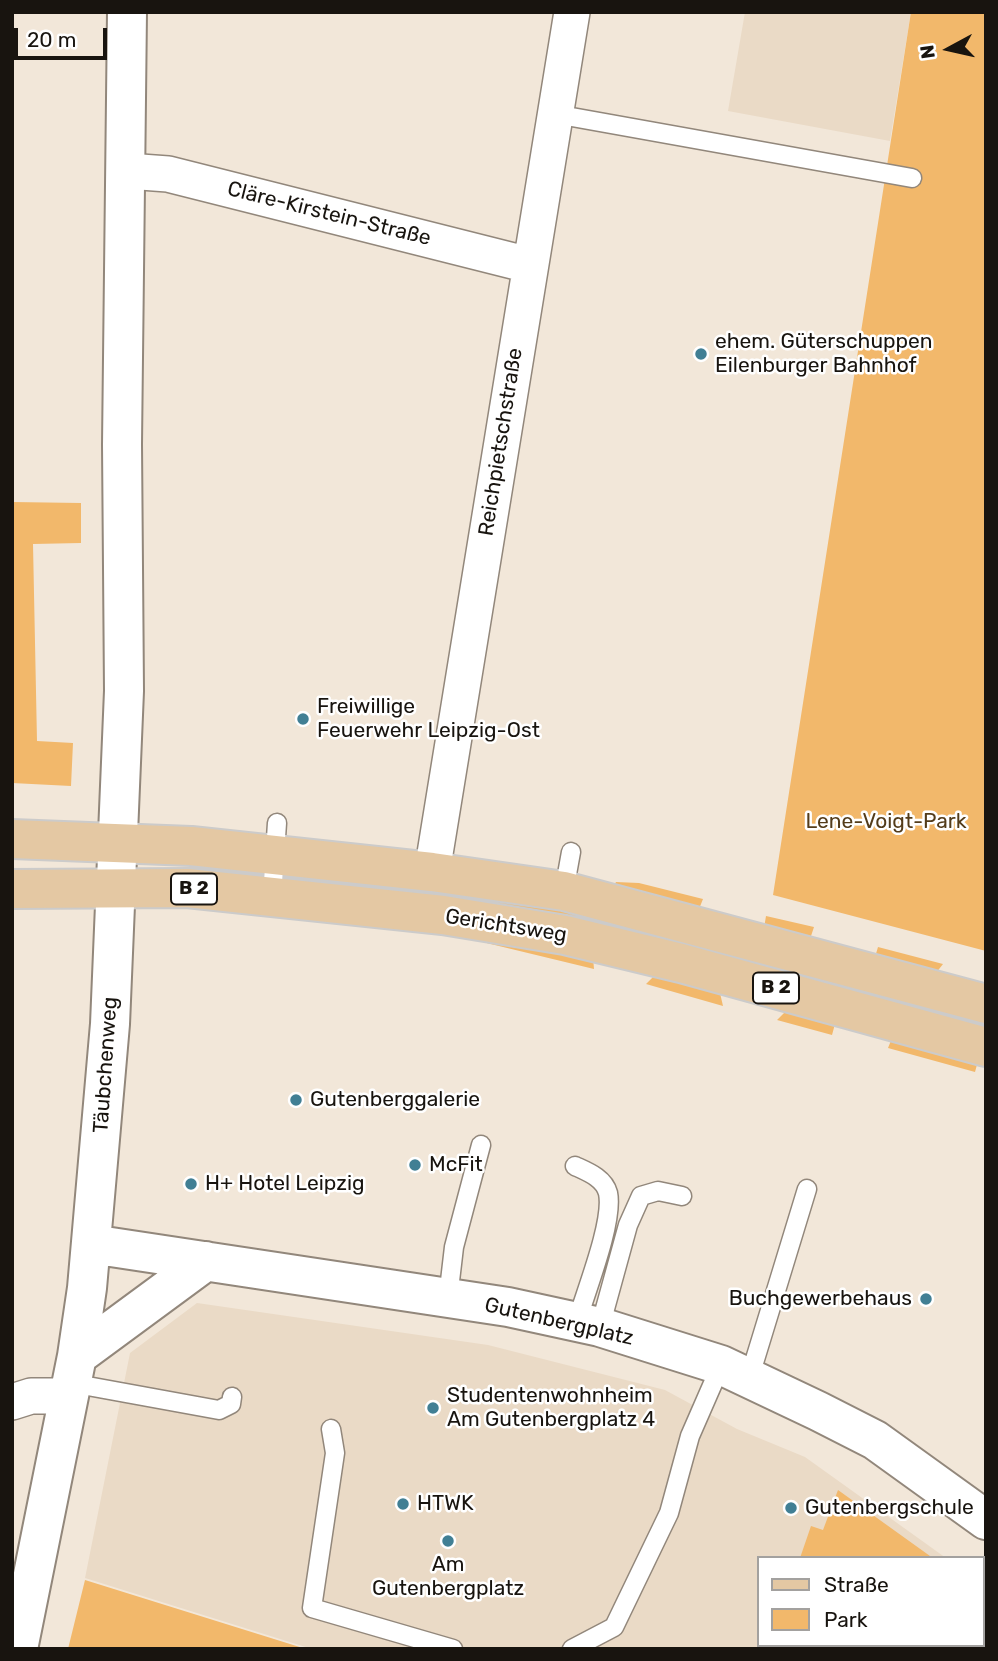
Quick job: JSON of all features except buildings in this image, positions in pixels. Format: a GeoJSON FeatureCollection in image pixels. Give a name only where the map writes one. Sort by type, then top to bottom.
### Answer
{"type":"FeatureCollection","features":[{"type":"Feature","properties":{"kind":"main road","name":"Gerichtsweg"},"geometry":{"type":"LineString","coordinates":[[12,839],[275,839],[432,872],[564,891],[986,1004]]}},
{"type":"Feature","properties":{"kind":"main road","name":"Gerichtsweg"},"geometry":{"type":"LineString","coordinates":[[12,889],[187,888],[443,915],[565,935],[797,993],[986,1047]]}},
{"type":"Feature","properties":{"kind":"street","name":"Täubchenweg"},"geometry":{"type":"LineString","coordinates":[[18,1649],[72,1378],[91,1244],[110,1024],[124,691],[122,444],[127,12]]}},
{"type":"Feature","properties":{"kind":"street","name":"Reichpietschstraße"},"geometry":{"type":"LineString","coordinates":[[432,872],[572,12]]}},
{"type":"Feature","properties":{"kind":"street","name":"Cläre-Kirstein-Straße"},"geometry":{"type":"LineString","coordinates":[[127,171],[168,174],[529,265]]}},
{"type":"Feature","properties":{"kind":"street","name":"Gutenbergplatz"},"geometry":{"type":"LineString","coordinates":[[91,1244],[448,1298],[588,1324],[735,1372],[875,1440],[986,1520]]}},
{"type":"Feature","properties":{"kind":"street"},"geometry":{"type":"LineString","coordinates":[[12,1402],[72,1378],[206,1261]]}},
{"type":"Feature","properties":{"kind":"lane"},"geometry":{"type":"LineString","coordinates":[[555,114],[912,177]]}},
{"type":"Feature","properties":{"kind":"lane"},"geometry":{"type":"LineString","coordinates":[[272,897],[275,839]]}},
{"type":"Feature","properties":{"kind":"lane"},"geometry":{"type":"LineString","coordinates":[[564,891],[571,852]]}},
{"type":"Feature","properties":{"kind":"lane"},"geometry":{"type":"LineString","coordinates":[[448,1298],[454,1247],[481,1144]]}},
{"type":"Feature","properties":{"kind":"lane"},"geometry":{"type":"LineString","coordinates":[[575,1166],[597,1177],[608,1191],[608,1216],[588,1324]]}},
{"type":"Feature","properties":{"kind":"lane"},"geometry":{"type":"LineString","coordinates":[[572,1649],[614,1627],[669,1513],[690,1436],[735,1372],[807,1189]]}},
{"type":"Feature","properties":{"kind":"lane"},"geometry":{"type":"LineString","coordinates":[[588,1324],[641,1196],[658,1191],[682,1196]]}},
{"type":"Feature","properties":{"kind":"lane"},"geometry":{"type":"LineString","coordinates":[[72,1378],[219,1410],[231,1404],[232,1397]]}},
{"type":"Feature","properties":{"kind":"lane"},"geometry":{"type":"LineString","coordinates":[[331,1429],[335,1453],[312,1608],[453,1649]]}},
{"type":"Feature","properties":{"kind":"shaded area"},"geometry":{"type":"Polygon","coordinates":[[[745,12],[911,12],[890,141],[728,111],[745,12]]]}},
{"type":"Feature","properties":{"kind":"shaded area","name":"HTWK"},"geometry":{"type":"Polygon","coordinates":[[[197,1303],[488,1345],[665,1390],[737,1429],[805,1457],[943,1556],[757,1556],[757,1647],[984,1647],[984,1584],[986,1649],[312,1649],[85,1578],[130,1353],[197,1303]]]}},
{"type":"Feature","properties":{"kind":"green space","name":"Lene-Voigt-Park"},"geometry":{"type":"Polygon","coordinates":[[[911,12],[986,12],[986,951],[773,895],[911,12]]]}},
{"type":"Feature","properties":{"kind":"green space"},"geometry":{"type":"Polygon","coordinates":[[[12,502],[81,503],[81,543],[33,544],[37,741],[73,743],[71,786],[12,783],[12,502]]]}},
{"type":"Feature","properties":{"kind":"green space"},"geometry":{"type":"Polygon","coordinates":[[[616,882],[639,883],[703,899],[699,909],[613,887],[616,882]]]}},
{"type":"Feature","properties":{"kind":"green space"},"geometry":{"type":"Polygon","coordinates":[[[363,884],[426,888],[548,906],[668,934],[848,983],[845,994],[364,891],[363,884]]]}},
{"type":"Feature","properties":{"kind":"green space"},"geometry":{"type":"Polygon","coordinates":[[[766,916],[814,927],[810,939],[764,928],[766,916]]]}},
{"type":"Feature","properties":{"kind":"green space"},"geometry":{"type":"Polygon","coordinates":[[[469,935],[593,957],[594,969],[470,939],[469,935]]]}},
{"type":"Feature","properties":{"kind":"green space"},"geometry":{"type":"Polygon","coordinates":[[[878,947],[943,964],[936,973],[875,957],[878,947]]]}},
{"type":"Feature","properties":{"kind":"green space"},"geometry":{"type":"Polygon","coordinates":[[[655,975],[720,993],[723,1006],[646,984],[655,975]]]}},
{"type":"Feature","properties":{"kind":"green space"},"geometry":{"type":"Polygon","coordinates":[[[866,990],[986,1020],[986,1032],[863,1000],[866,990]]]}},
{"type":"Feature","properties":{"kind":"green space"},"geometry":{"type":"Polygon","coordinates":[[[786,1011],[835,1024],[832,1035],[777,1020],[786,1011]]]}},
{"type":"Feature","properties":{"kind":"green space"},"geometry":{"type":"Polygon","coordinates":[[[892,1038],[978,1061],[975,1072],[888,1048],[892,1038]]]}},
{"type":"Feature","properties":{"kind":"green space"},"geometry":{"type":"Polygon","coordinates":[[[838,1490],[930,1556],[801,1556],[811,1526],[823,1530],[838,1490]]]}},
{"type":"Feature","properties":{"kind":"green space"},"geometry":{"type":"Polygon","coordinates":[[[85,1580],[306,1649],[68,1649],[85,1580]]]}},
{"type":"Feature","properties":{"kind":"place","name":"ehem. Güterschuppen Eilenburger Bahnhof"},"geometry":{"type":"Point","coordinates":[701,354]}},
{"type":"Feature","properties":{"kind":"place","name":"Freiwillige Feuerwehr Leipzig-Ost"},"geometry":{"type":"Point","coordinates":[303,719]}},
{"type":"Feature","properties":{"kind":"place","name":"Gutenberggalerie"},"geometry":{"type":"Point","coordinates":[296,1100]}},
{"type":"Feature","properties":{"kind":"place","name":"McFit"},"geometry":{"type":"Point","coordinates":[415,1165]}},
{"type":"Feature","properties":{"kind":"place","name":"H+ Hotel Leipzig"},"geometry":{"type":"Point","coordinates":[191,1184]}},
{"type":"Feature","properties":{"kind":"place","name":"Buchgewerbehaus"},"geometry":{"type":"Point","coordinates":[926,1299]}},
{"type":"Feature","properties":{"kind":"place","name":"Studentenwohnheim Am Gutenbergplatz 4"},"geometry":{"type":"Point","coordinates":[433,1408]}},
{"type":"Feature","properties":{"kind":"place","name":"HTWK"},"geometry":{"type":"Point","coordinates":[403,1504]}},
{"type":"Feature","properties":{"kind":"place","name":"Gutenbergschule"},"geometry":{"type":"Point","coordinates":[791,1508]}},
{"type":"Feature","properties":{"kind":"place","name":"Am Gutenbergplatz"},"geometry":{"type":"Point","coordinates":[448,1541]}}]}
